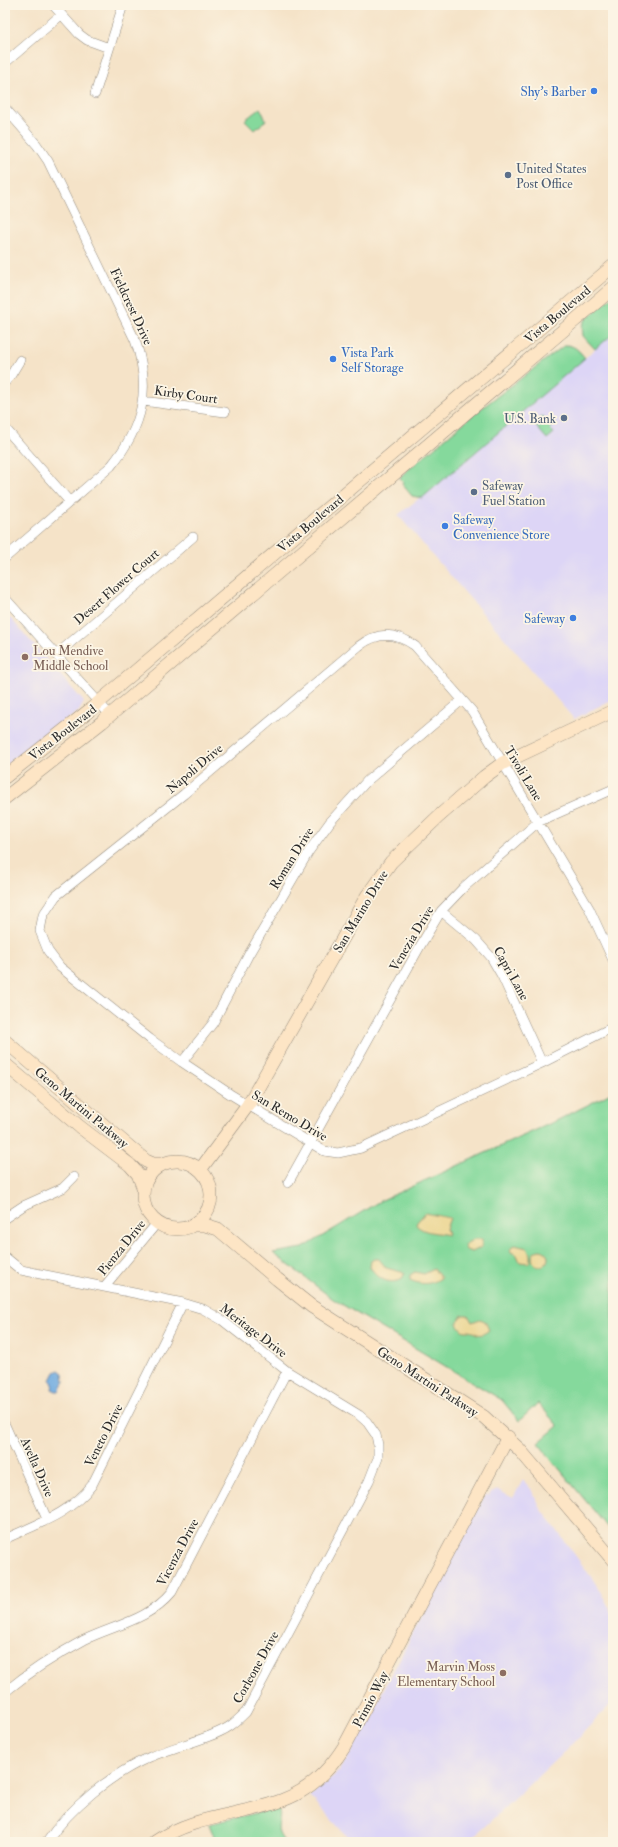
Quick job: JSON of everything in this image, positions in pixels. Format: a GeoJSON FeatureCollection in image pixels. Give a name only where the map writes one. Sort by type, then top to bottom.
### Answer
{"type":"FeatureCollection","features":[{"type":"Feature","properties":{"kind":"street"},"geometry":{"type":"LineString","coordinates":[[52,5],[79,34],[87,40],[109,48]]}},
{"type":"Feature","properties":{"kind":"street"},"geometry":{"type":"LineString","coordinates":[[95,94],[123,5]]}},
{"type":"Feature","properties":{"kind":"street"},"geometry":{"type":"LineString","coordinates":[[5,63],[61,14]]}},
{"type":"Feature","properties":{"kind":"street","name":"Fieldcrest Drive"},"geometry":{"type":"LineString","coordinates":[[5,108],[37,145],[48,162],[135,340],[143,370],[143,401],[138,423],[122,453],[111,466],[5,558]]}},
{"type":"Feature","properties":{"kind":"street","name":"Vista Boulevard"},"geometry":{"type":"LineString","coordinates":[[5,777],[99,703],[613,266]]}},
{"type":"Feature","properties":{"kind":"street","name":"Vista Boulevard"},"geometry":{"type":"LineString","coordinates":[[5,798],[110,715],[613,288]]}},
{"type":"Feature","properties":{"kind":"street"},"geometry":{"type":"LineString","coordinates":[[5,382],[20,360]]}},
{"type":"Feature","properties":{"kind":"street","name":"Kirby Court"},"geometry":{"type":"LineString","coordinates":[[143,401],[225,412]]}},
{"type":"Feature","properties":{"kind":"street"},"geometry":{"type":"LineString","coordinates":[[5,428],[70,502]]}},
{"type":"Feature","properties":{"kind":"street","name":"Desert Flower Court"},"geometry":{"type":"LineString","coordinates":[[56,655],[193,537]]}},
{"type":"Feature","properties":{"kind":"street"},"geometry":{"type":"LineString","coordinates":[[5,598],[110,715]]}},
{"type":"Feature","properties":{"kind":"street","name":"Tivoli Lane"},"geometry":{"type":"LineString","coordinates":[[378,636],[396,636],[415,646],[472,711],[589,908],[613,960]]}},
{"type":"Feature","properties":{"kind":"street","name":"Napoli Drive"},"geometry":{"type":"LineString","coordinates":[[40,930],[43,915],[56,896],[184,794],[365,641],[378,636]]}},
{"type":"Feature","properties":{"kind":"street","name":"Roman Drive"},"geometry":{"type":"LineString","coordinates":[[182,1062],[213,1023],[249,954],[309,851],[330,822],[367,781],[462,700]]}},
{"type":"Feature","properties":{"kind":"street","name":"San Marino Drive"},"geometry":{"type":"LineString","coordinates":[[200,1170],[248,1104],[367,896],[391,862],[438,817],[484,777],[503,763],[613,711]]}},
{"type":"Feature","properties":{"kind":"street","name":"Venezia Drive"},"geometry":{"type":"LineString","coordinates":[[288,1182],[441,911],[463,888],[538,822],[613,789]]}},
{"type":"Feature","properties":{"kind":"street","name":"Capri Lane"},"geometry":{"type":"LineString","coordinates":[[441,911],[476,940],[491,956],[502,976],[542,1063]]}},
{"type":"Feature","properties":{"kind":"street","name":"San Remo Drive"},"geometry":{"type":"LineString","coordinates":[[40,930],[48,951],[60,967],[150,1039],[182,1062],[324,1151],[338,1154],[361,1148],[542,1063],[613,1027]]}},
{"type":"Feature","properties":{"kind":"street","name":"Geno Martini Parkway"},"geometry":{"type":"LineString","coordinates":[[5,1041],[146,1161],[153,1164],[162,1164]]}},
{"type":"Feature","properties":{"kind":"street","name":"Geno Martini Parkway"},"geometry":{"type":"LineString","coordinates":[[5,1064],[80,1127],[130,1165],[138,1174],[143,1187]]}},
{"type":"Feature","properties":{"kind":"street"},"geometry":{"type":"LineString","coordinates":[[178,1161],[190,1164],[200,1170],[210,1184],[212,1192],[210,1207],[218,1229],[205,1225],[193,1225],[173,1229],[157,1223],[151,1217],[145,1205],[143,1187],[153,1171],[162,1164],[178,1161]]}},
{"type":"Feature","properties":{"kind":"street"},"geometry":{"type":"LineString","coordinates":[[5,1218],[23,1206],[63,1188],[74,1177]]}},
{"type":"Feature","properties":{"kind":"street"},"geometry":{"type":"LineString","coordinates":[[193,1225],[203,1218],[210,1207]]}},
{"type":"Feature","properties":{"kind":"street","name":"Pienza Drive"},"geometry":{"type":"LineString","coordinates":[[104,1287],[157,1223]]}},
{"type":"Feature","properties":{"kind":"street","name":"Geno Martini Parkway"},"geometry":{"type":"LineString","coordinates":[[218,1229],[277,1279],[312,1306],[470,1406],[508,1437],[613,1560]]}},
{"type":"Feature","properties":{"kind":"street","name":"Meritage Drive"},"geometry":{"type":"LineString","coordinates":[[5,1257],[22,1270],[183,1303],[204,1309],[222,1320],[287,1371],[359,1415],[372,1428],[377,1438]]}},
{"type":"Feature","properties":{"kind":"street","name":"Veneto Drive"},"geometry":{"type":"LineString","coordinates":[[5,1539],[77,1503],[92,1485],[183,1303]]}},
{"type":"Feature","properties":{"kind":"street","name":"Vicenza Drive"},"geometry":{"type":"LineString","coordinates":[[5,1692],[36,1669],[60,1654],[112,1628],[146,1615],[164,1602],[172,1592],[287,1371]]}},
{"type":"Feature","properties":{"kind":"street","name":"Avella Drive"},"geometry":{"type":"LineString","coordinates":[[5,1425],[47,1519]]}},
{"type":"Feature","properties":{"kind":"street","name":"Primio Way"},"geometry":{"type":"LineString","coordinates":[[155,1842],[170,1832],[197,1821],[284,1800],[307,1788],[334,1763],[344,1747],[508,1437]]}},
{"type":"Feature","properties":{"kind":"street","name":"Corleone Drive"},"geometry":{"type":"LineString","coordinates":[[47,1842],[71,1814],[95,1792],[123,1771],[149,1757],[229,1727],[246,1712],[369,1481],[378,1458],[377,1438]]}},
{"type":"Feature","properties":{"kind":"shaded area"},"geometry":{"type":"Polygon","coordinates":[[[613,334],[613,699],[574,719],[398,515],[421,497],[422,498],[613,334]]]}},
{"type":"Feature","properties":{"kind":"shaded area","name":"Lou Mendive Middle School"},"geometry":{"type":"Polygon","coordinates":[[[5,612],[84,702],[79,711],[5,766],[5,612]]]}},
{"type":"Feature","properties":{"kind":"shaded area","name":"Marvin Moss Elementary School"},"geometry":{"type":"Polygon","coordinates":[[[523,1480],[531,1489],[540,1507],[594,1581],[613,1614],[613,1702],[566,1750],[483,1828],[466,1842],[352,1842],[310,1796],[337,1773],[350,1754],[485,1495],[489,1496],[490,1493],[498,1490],[513,1498],[523,1480]]]}},
{"type":"Feature","properties":{"kind":"green space"},"geometry":{"type":"Polygon","coordinates":[[[260,108],[266,120],[255,130],[245,120],[260,108]]]}},
{"type":"Feature","properties":{"kind":"green space"},"geometry":{"type":"Polygon","coordinates":[[[613,296],[613,334],[595,349],[583,336],[582,326],[585,320],[613,296]]]}},
{"type":"Feature","properties":{"kind":"green space"},"geometry":{"type":"Polygon","coordinates":[[[565,345],[574,347],[585,358],[422,498],[412,496],[402,484],[403,482],[400,479],[402,475],[474,414],[565,345]]]}},
{"type":"Feature","properties":{"kind":"green space"},"geometry":{"type":"Polygon","coordinates":[[[543,416],[552,427],[550,429],[554,433],[547,439],[534,424],[543,416]]]}},
{"type":"Feature","properties":{"kind":"green space"},"geometry":{"type":"Polygon","coordinates":[[[613,1092],[613,1534],[538,1443],[558,1426],[538,1403],[519,1421],[502,1400],[333,1299],[273,1253],[303,1248],[380,1201],[558,1120],[613,1092]]]}},
{"type":"Feature","properties":{"kind":"green space"},"geometry":{"type":"Polygon","coordinates":[[[278,1808],[280,1817],[278,1829],[285,1842],[216,1842],[209,1824],[278,1808]]]}},
{"type":"Feature","properties":{"kind":"sand"},"geometry":{"type":"Polygon","coordinates":[[[425,1213],[450,1218],[446,1229],[448,1235],[423,1230],[416,1225],[425,1213]]]}},
{"type":"Feature","properties":{"kind":"sand"},"geometry":{"type":"Polygon","coordinates":[[[474,1239],[482,1239],[482,1247],[472,1252],[466,1250],[464,1245],[474,1239]]]}},
{"type":"Feature","properties":{"kind":"sand"},"geometry":{"type":"Polygon","coordinates":[[[515,1245],[527,1248],[530,1255],[530,1261],[528,1263],[520,1262],[517,1255],[511,1252],[510,1249],[515,1245]]]}},
{"type":"Feature","properties":{"kind":"sand"},"geometry":{"type":"Polygon","coordinates":[[[540,1250],[547,1255],[548,1258],[543,1265],[540,1266],[533,1261],[532,1258],[537,1251],[540,1250]]]}},
{"type":"Feature","properties":{"kind":"sand"},"geometry":{"type":"Polygon","coordinates":[[[374,1259],[379,1259],[386,1268],[405,1273],[401,1280],[391,1282],[383,1280],[370,1267],[371,1261],[374,1259]]]}},
{"type":"Feature","properties":{"kind":"sand"},"geometry":{"type":"Polygon","coordinates":[[[434,1269],[441,1278],[426,1284],[410,1280],[410,1275],[415,1272],[424,1274],[434,1269]]]}},
{"type":"Feature","properties":{"kind":"sand"},"geometry":{"type":"Polygon","coordinates":[[[462,1315],[468,1315],[472,1322],[480,1319],[485,1321],[489,1330],[480,1335],[462,1330],[457,1324],[462,1315]]]}},
{"type":"Feature","properties":{"kind":"water"},"geometry":{"type":"Polygon","coordinates":[[[59,1370],[63,1373],[64,1382],[59,1391],[56,1391],[52,1389],[53,1384],[51,1380],[55,1372],[59,1370]]]}},
{"type":"Feature","properties":{"kind":"place","name":"Shy's Barber"},"geometry":{"type":"Point","coordinates":[594,91]}},
{"type":"Feature","properties":{"kind":"place","name":"United States Post Office"},"geometry":{"type":"Point","coordinates":[508,175]}},
{"type":"Feature","properties":{"kind":"place","name":"Vista Park Self Storage"},"geometry":{"type":"Point","coordinates":[333,359]}},
{"type":"Feature","properties":{"kind":"place","name":"U.S. Bank"},"geometry":{"type":"Point","coordinates":[564,418]}},
{"type":"Feature","properties":{"kind":"place","name":"Safeway Fuel Station"},"geometry":{"type":"Point","coordinates":[474,492]}},
{"type":"Feature","properties":{"kind":"place","name":"Safeway Convenience Store"},"geometry":{"type":"Point","coordinates":[445,526]}},
{"type":"Feature","properties":{"kind":"place","name":"Safeway"},"geometry":{"type":"Point","coordinates":[573,618]}},
{"type":"Feature","properties":{"kind":"place","name":"Lou Mendive Middle School"},"geometry":{"type":"Point","coordinates":[25,657]}},
{"type":"Feature","properties":{"kind":"place","name":"Marvin Moss Elementary School"},"geometry":{"type":"Point","coordinates":[503,1673]}}]}
